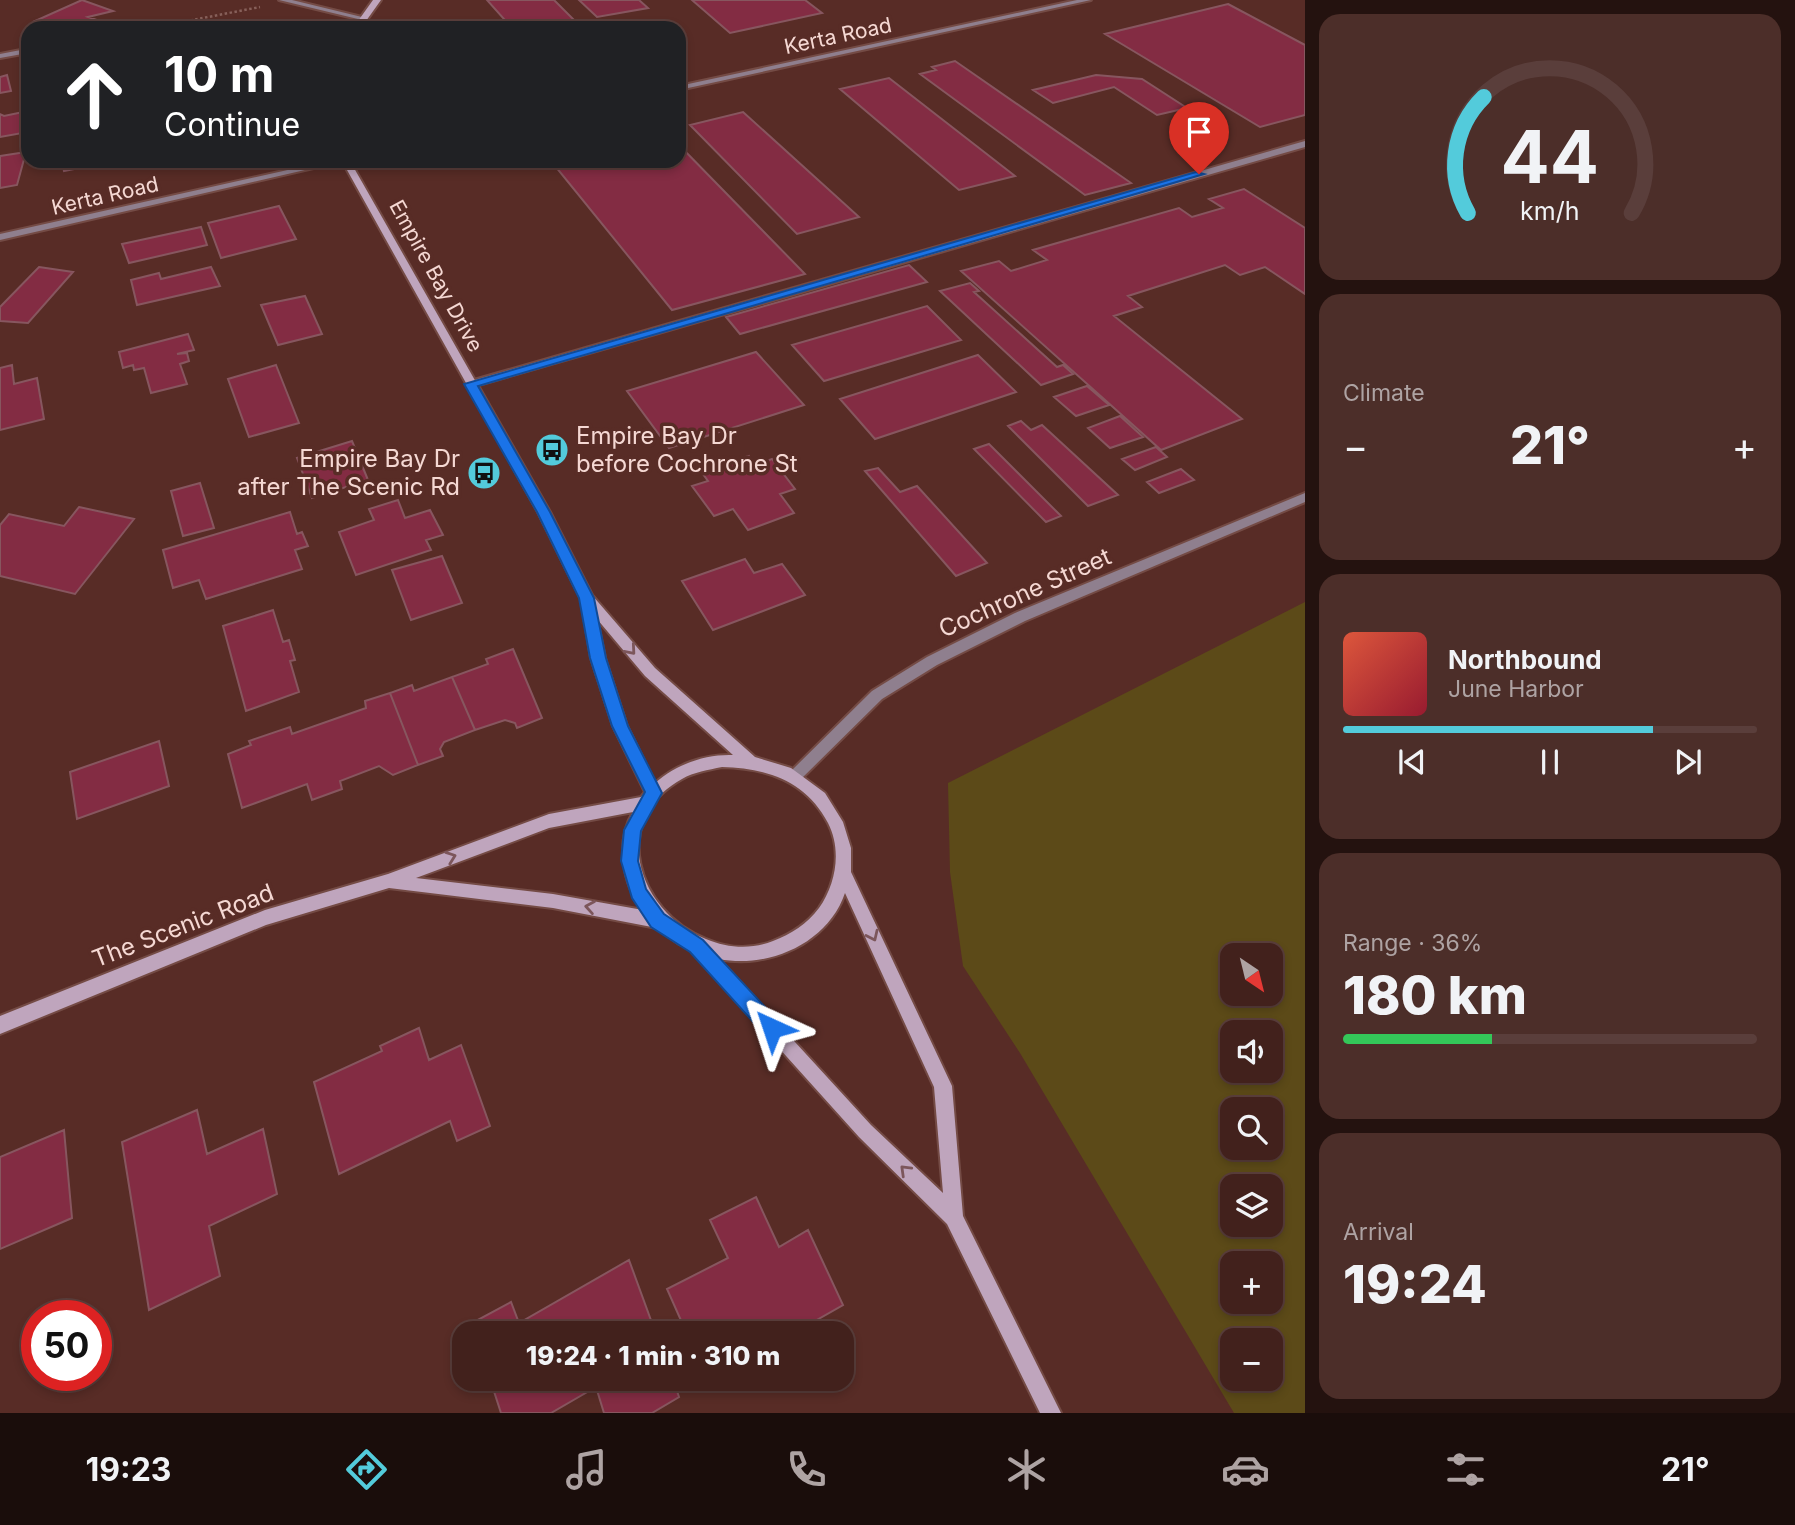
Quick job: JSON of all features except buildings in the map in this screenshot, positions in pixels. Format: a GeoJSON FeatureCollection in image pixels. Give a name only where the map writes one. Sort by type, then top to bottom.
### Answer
{"type":"FeatureCollection","features":[{"type":"Feature","properties":{"kind":"main road"},"geometry":{"type":"LineString","coordinates":[[360,21],[377,0]]}},
{"type":"Feature","properties":{"kind":"main road","name":"Empire Bay Drive"},"geometry":{"type":"LineString","coordinates":[[347,168],[544,512],[587,598],[650,672],[750,761]]}},
{"type":"Feature","properties":{"kind":"main road","name":"Empire Bay Drive"},"geometry":{"type":"LineString","coordinates":[[587,598],[598,658],[620,726],[650,798]]}},
{"type":"Feature","properties":{"kind":"main road"},"geometry":{"type":"LineString","coordinates":[[696,946],[730,954],[752,954],[793,943],[818,925],[836,901],[844,874],[844,845],[834,818],[817,795],[794,777],[773,767],[750,761],[722,761],[696,766],[673,777],[650,798],[632,830],[630,861],[638,892],[657,920],[696,946],[865,1131],[954,1217],[1051,1413]]}},
{"type":"Feature","properties":{"kind":"main road","name":"The Scenic Road"},"geometry":{"type":"LineString","coordinates":[[0,1025],[265,918],[387,881],[549,821],[650,798]]}},
{"type":"Feature","properties":{"kind":"main road"},"geometry":{"type":"LineString","coordinates":[[844,874],[943,1086],[954,1217]]}},
{"type":"Feature","properties":{"kind":"main road","name":"The Scenic Road"},"geometry":{"type":"LineString","coordinates":[[387,881],[553,901],[657,920]]}},
{"type":"Feature","properties":{"kind":"street","name":"Kerta Road"},"geometry":{"type":"LineString","coordinates":[[686,86],[1087,0]]}},
{"type":"Feature","properties":{"kind":"street"},"geometry":{"type":"LineString","coordinates":[[286,1],[362,18]]}},
{"type":"Feature","properties":{"kind":"street"},"geometry":{"type":"LineString","coordinates":[[0,56],[21,52]]}},
{"type":"Feature","properties":{"kind":"street"},"geometry":{"type":"LineString","coordinates":[[471,384],[1305,144]]}},
{"type":"Feature","properties":{"kind":"street","name":"Kerta Road"},"geometry":{"type":"LineString","coordinates":[[0,237],[311,168]]}},
{"type":"Feature","properties":{"kind":"street","name":"Cochrone Street"},"geometry":{"type":"LineString","coordinates":[[794,777],[877,695],[932,661],[1020,617],[1305,498]]}},
{"type":"Feature","properties":{"kind":"path"},"geometry":{"type":"LineString","coordinates":[[185,21],[286,1]]}},
{"type":"Feature","properties":{"kind":"shaded area"},"geometry":{"type":"Polygon","coordinates":[[[1305,602],[1305,1413],[1234,1413],[1221,1391],[1283,1391],[1283,1328],[1220,1328],[1220,1389],[1020,1053],[963,966],[950,872],[948,783],[1305,602]]]}},
{"type":"Feature","properties":{"kind":"place","name":"Empire Bay Dr before Cochrone St"},"geometry":{"type":"Point","coordinates":[552,450]}},
{"type":"Feature","properties":{"kind":"place","name":"Empire Bay Dr after The Scenic Rd"},"geometry":{"type":"Point","coordinates":[484,473]}},
{"type":"Feature","properties":{"kind":"route"},"geometry":{"type":"LineString","coordinates":[[772,1028],[696,946],[657,920],[638,892],[630,861],[632,830],[653,793],[620,726],[598,658],[587,598],[544,512],[471,384],[1199,174]]}}]}
